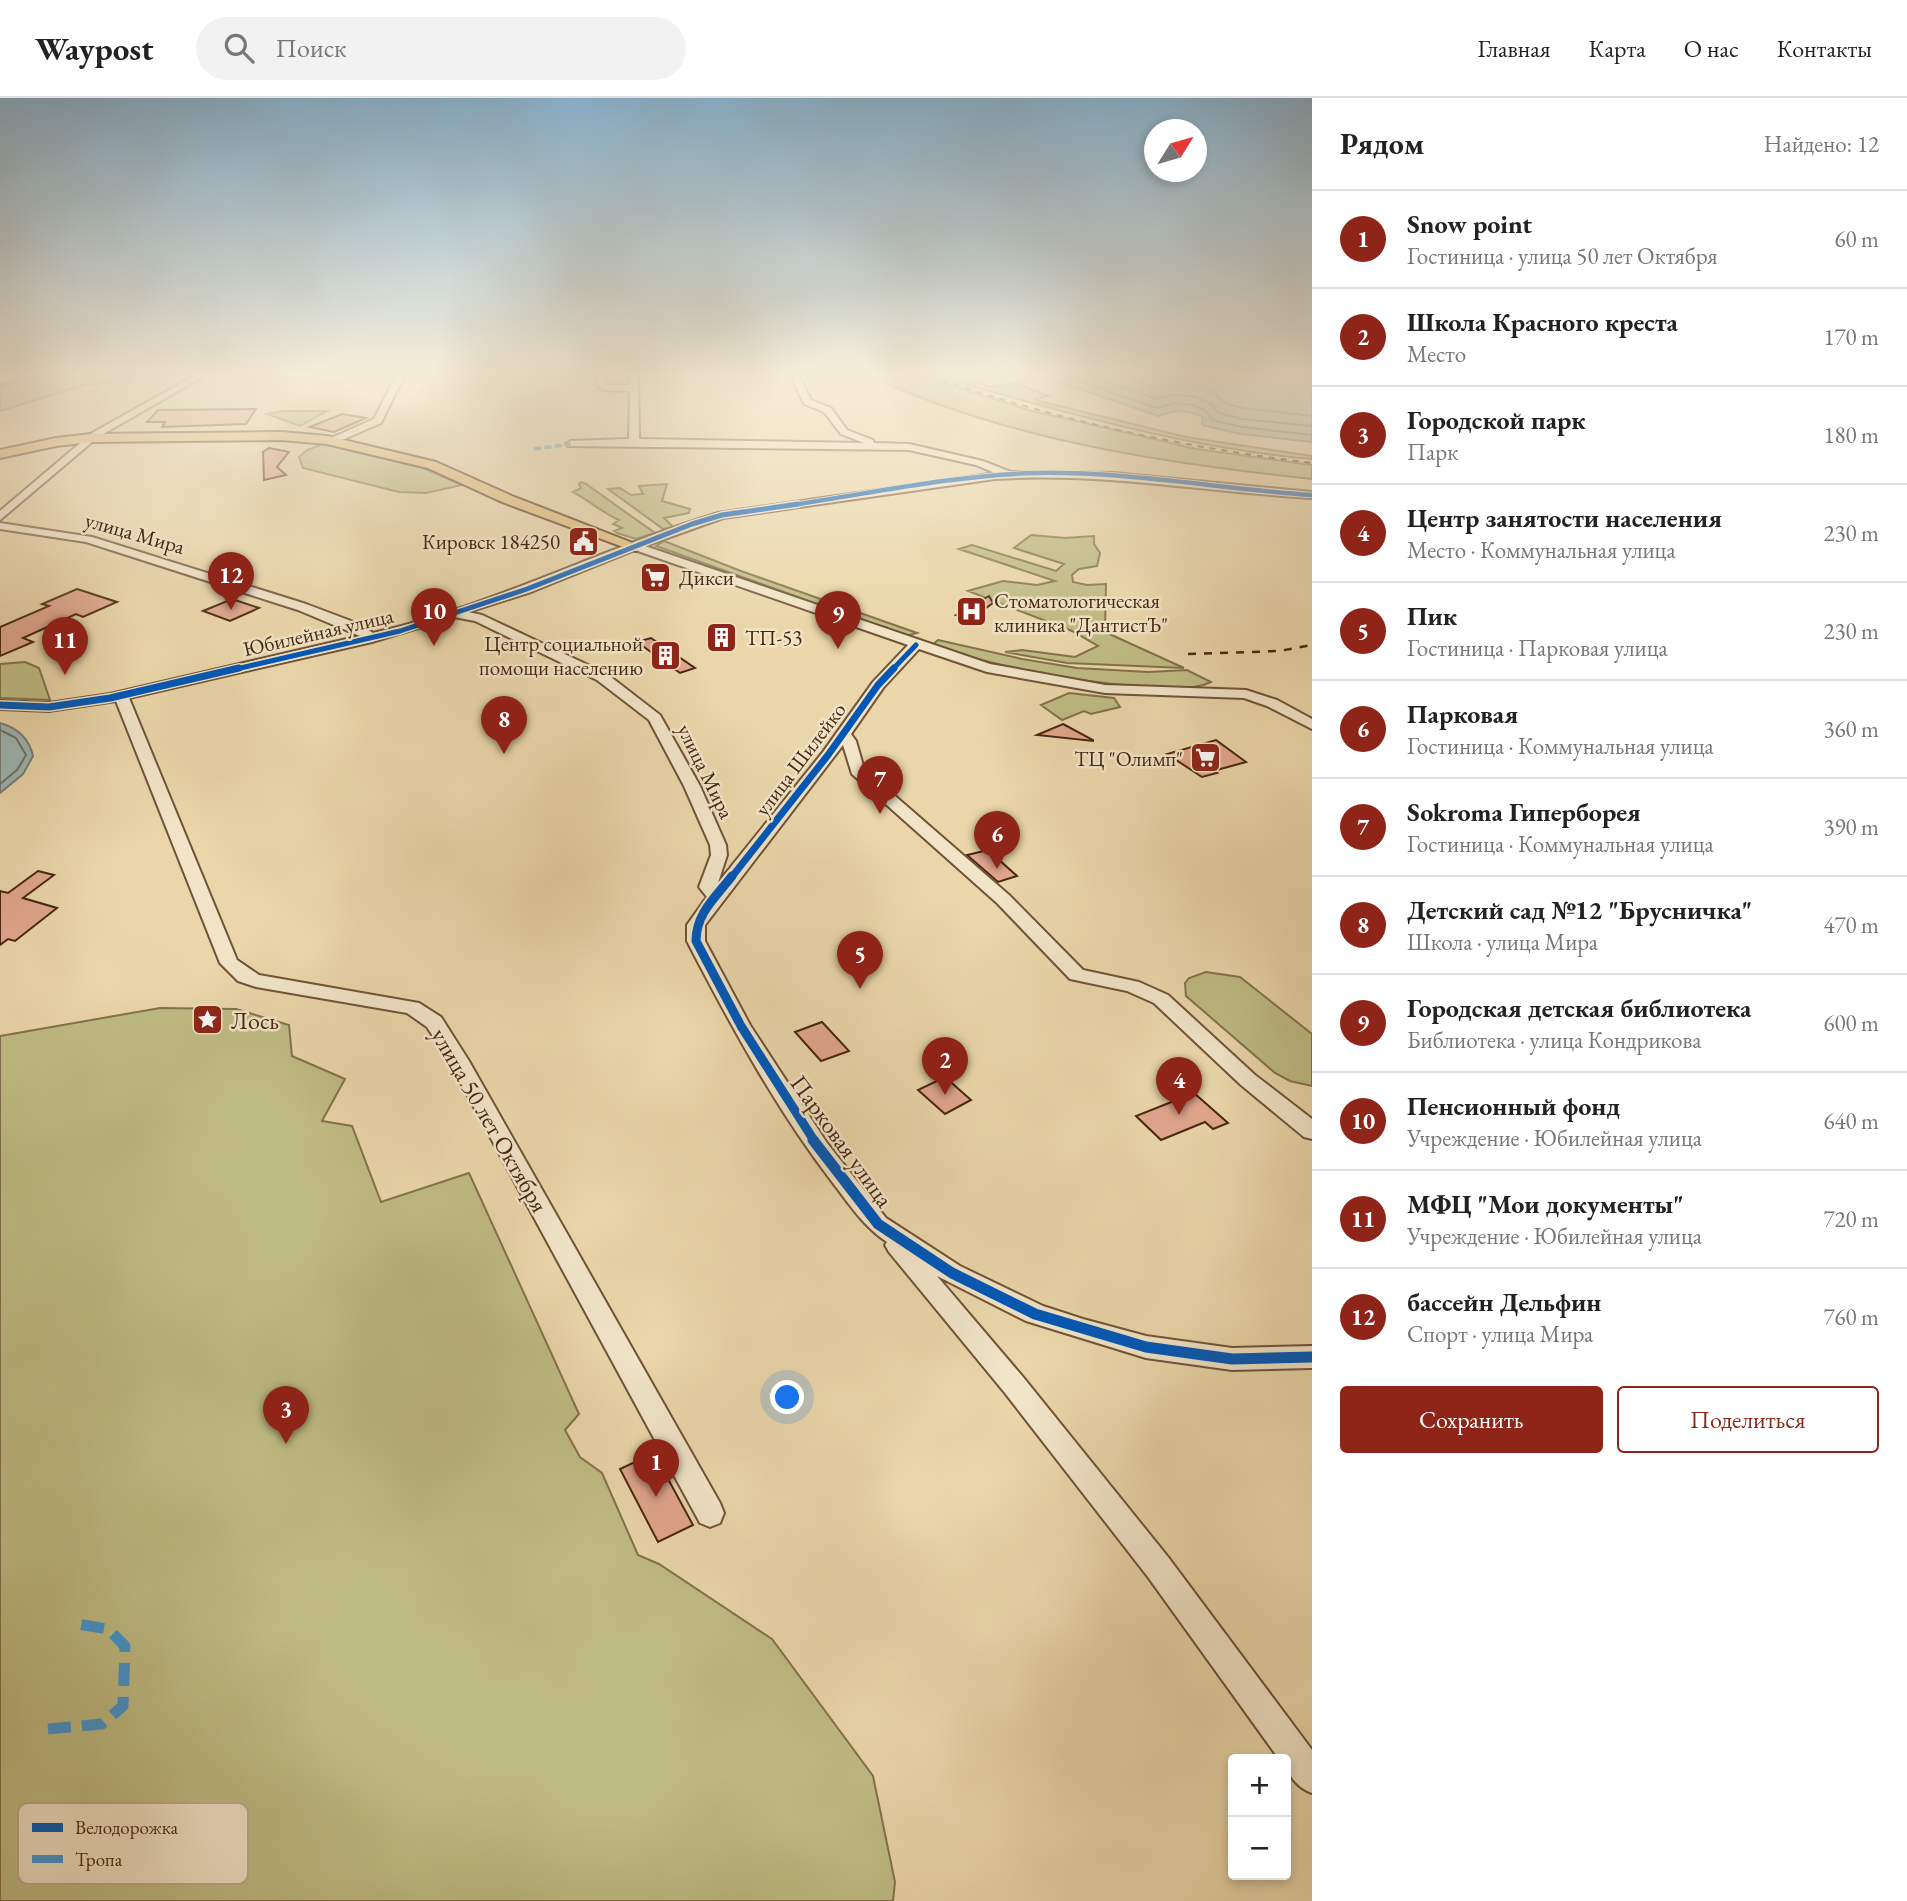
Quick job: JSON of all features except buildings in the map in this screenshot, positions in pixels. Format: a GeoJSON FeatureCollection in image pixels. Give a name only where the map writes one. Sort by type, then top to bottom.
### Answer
{"type":"FeatureCollection","features":[{"type":"Feature","properties":{"kind":"main road"},"geometry":{"type":"LineString","coordinates":[[414,460],[432,465],[507,499],[636,547]]}},
{"type":"Feature","properties":{"kind":"street"},"geometry":{"type":"LineString","coordinates":[[0,517],[66,460]]}},
{"type":"Feature","properties":{"kind":"street"},"geometry":{"type":"LineString","coordinates":[[961,460],[1009,475],[1102,477],[1312,495]]}},
{"type":"Feature","properties":{"kind":"street","name":"Юбилейная улица"},"geometry":{"type":"LineString","coordinates":[[0,705],[41,707],[121,696],[372,638],[456,614],[722,515],[1009,475]]}},
{"type":"Feature","properties":{"kind":"street","name":"улица Мира"},"geometry":{"type":"LineString","coordinates":[[0,526],[89,539],[302,607],[354,627],[372,638]]}},
{"type":"Feature","properties":{"kind":"street"},"geometry":{"type":"LineString","coordinates":[[636,547],[987,668],[1105,690],[1234,692],[1259,697],[1312,725]]}},
{"type":"Feature","properties":{"kind":"street","name":"улица Мира"},"geometry":{"type":"LineString","coordinates":[[456,614],[478,618],[602,677],[655,718],[692,786],[718,845],[719,855],[708,887],[716,897]]}},
{"type":"Feature","properties":{"kind":"street","name":"улица Шилейко"},"geometry":{"type":"LineString","coordinates":[[716,897],[828,755],[878,685],[916,645]]}},
{"type":"Feature","properties":{"kind":"street","name":"улица 50 лет Октября"},"geometry":{"type":"LineString","coordinates":[[121,696],[229,963],[245,977],[256,981],[412,1008],[434,1022],[459,1061],[710,1513]]}},
{"type":"Feature","properties":{"kind":"street"},"geometry":{"type":"LineString","coordinates":[[842,733],[849,741],[857,771],[1003,899],[1077,975],[1132,986],[1161,999],[1248,1080],[1312,1131]]}},
{"type":"Feature","properties":{"kind":"street","name":"Парковая улица"},"geometry":{"type":"LineString","coordinates":[[716,897],[695,925],[696,941],[711,974],[812,1139],[878,1224],[952,1273],[1035,1314],[1083,1330],[1146,1347],[1232,1359],[1312,1357]]}},
{"type":"Feature","properties":{"kind":"street"},"geometry":{"type":"LineString","coordinates":[[878,1224],[970,1331],[1158,1567],[1312,1777]]}},
{"type":"Feature","properties":{"kind":"shaded area"},"geometry":{"type":"Polygon","coordinates":[[[300,460],[391,460],[420,467],[462,485],[426,493],[399,492],[303,468],[300,460]]]}},
{"type":"Feature","properties":{"kind":"shaded area"},"geometry":{"type":"Polygon","coordinates":[[[1168,460],[1277,460],[1312,465],[1312,479],[1168,460]]]}},
{"type":"Feature","properties":{"kind":"shaded area"},"geometry":{"type":"Polygon","coordinates":[[[581,482],[655,533],[636,539],[614,531],[622,528],[613,524],[619,520],[573,492],[581,488],[581,482]]]}},
{"type":"Feature","properties":{"kind":"shaded area"},"geometry":{"type":"Polygon","coordinates":[[[667,484],[662,501],[690,509],[689,513],[664,518],[673,527],[663,529],[608,489],[620,488],[631,495],[643,494],[639,486],[667,484]]]}},
{"type":"Feature","properties":{"kind":"shaded area"},"geometry":{"type":"Polygon","coordinates":[[[1031,535],[1065,538],[1094,536],[1094,544],[1100,553],[1097,566],[1079,569],[1072,575],[1073,582],[1087,585],[1106,584],[1105,632],[1184,668],[1067,663],[1005,652],[1022,650],[1075,657],[1098,646],[1072,631],[968,591],[1003,581],[1037,585],[1055,581],[959,549],[972,545],[1056,571],[1064,564],[1014,548],[1031,535]]]}},
{"type":"Feature","properties":{"kind":"shaded area"},"geometry":{"type":"Polygon","coordinates":[[[664,541],[917,633],[906,636],[656,546],[664,541]]]}},
{"type":"Feature","properties":{"kind":"shaded area"},"geometry":{"type":"Polygon","coordinates":[[[938,640],[1077,668],[1148,672],[1187,670],[1211,682],[1194,687],[1174,688],[1083,680],[1007,666],[931,646],[938,640]]]}},
{"type":"Feature","properties":{"kind":"shaded area"},"geometry":{"type":"Polygon","coordinates":[[[25,662],[39,668],[50,700],[0,698],[0,664],[25,662]]]}},
{"type":"Feature","properties":{"kind":"shaded area"},"geometry":{"type":"Polygon","coordinates":[[[1069,693],[1114,698],[1120,707],[1091,714],[1084,711],[1062,720],[1041,705],[1069,693]]]}},
{"type":"Feature","properties":{"kind":"shaded area"},"geometry":{"type":"Polygon","coordinates":[[[1206,972],[1240,977],[1312,1034],[1312,1086],[1290,1081],[1275,1073],[1186,996],[1185,983],[1189,978],[1206,972]]]}},
{"type":"Feature","properties":{"kind":"shaded area"},"geometry":{"type":"Polygon","coordinates":[[[160,1008],[236,1009],[289,1025],[292,1056],[345,1079],[322,1121],[352,1126],[381,1202],[469,1173],[579,1414],[565,1430],[580,1457],[602,1473],[638,1555],[659,1564],[772,1639],[873,1776],[895,1882],[893,1901],[0,1901],[0,1036],[160,1008]]]}},
{"type":"Feature","properties":{"kind":"water"},"geometry":{"type":"Polygon","coordinates":[[[0,723],[22,735],[33,756],[23,774],[0,793],[0,723]]]}},
{"type":"Feature","properties":{"kind":"railway"},"geometry":{"type":"LineString","coordinates":[[1289,460],[1312,463]]}},
{"type":"Feature","properties":{"kind":"railway"},"geometry":{"type":"LineString","coordinates":[[1188,654],[1279,651],[1312,645]]}},
{"type":"Feature","properties":{"kind":"marked path"},"geometry":{"type":"LineString","coordinates":[[48,1729],[102,1724],[123,1706],[125,1646],[108,1629],[77,1624]]}},
{"type":"Feature","properties":{"kind":"cycle path"},"geometry":{"type":"LineString","coordinates":[[0,705],[49,707],[110,698],[400,631],[527,589],[692,524],[722,515],[995,476],[1034,473],[1114,476],[1312,495]]}},
{"type":"Feature","properties":{"kind":"cycle path"},"geometry":{"type":"LineString","coordinates":[[916,645],[878,685],[828,755],[696,925],[696,941],[741,1026],[819,1149],[878,1224],[952,1273],[1035,1314],[1146,1347],[1232,1359],[1312,1357]]}},
{"type":"Feature","properties":{"kind":"place","name":"Кировск 184250"},"geometry":{"type":"Point","coordinates":[583,541]}},
{"type":"Feature","properties":{"kind":"place","name":"Дикси"},"geometry":{"type":"Point","coordinates":[656,577]}},
{"type":"Feature","properties":{"kind":"place","name":"бассейн Дельфин"},"geometry":{"type":"Point","coordinates":[231,610]}},
{"type":"Feature","properties":{"kind":"place","name":"Стоматологическая клиника \"ДантистЪ\""},"geometry":{"type":"Point","coordinates":[971,612]}},
{"type":"Feature","properties":{"kind":"place","name":"ТП-53"},"geometry":{"type":"Point","coordinates":[722,637]}},
{"type":"Feature","properties":{"kind":"place","name":"Пенсионный фонд"},"geometry":{"type":"Point","coordinates":[434,646]}},
{"type":"Feature","properties":{"kind":"place","name":"Городская детская библиотека"},"geometry":{"type":"Point","coordinates":[838,649]}},
{"type":"Feature","properties":{"kind":"place","name":"Центр социальной помощи населению"},"geometry":{"type":"Point","coordinates":[666,655]}},
{"type":"Feature","properties":{"kind":"place","name":"МФЦ \"Мои документы\""},"geometry":{"type":"Point","coordinates":[65,675]}},
{"type":"Feature","properties":{"kind":"place","name":"Детский сад №12 \"Брусничка\""},"geometry":{"type":"Point","coordinates":[504,754]}},
{"type":"Feature","properties":{"kind":"place","name":"ТЦ \"Олимп\""},"geometry":{"type":"Point","coordinates":[1206,758]}},
{"type":"Feature","properties":{"kind":"place","name":"Sokroma Гиперборея"},"geometry":{"type":"Point","coordinates":[880,814]}},
{"type":"Feature","properties":{"kind":"place","name":"Парковая"},"geometry":{"type":"Point","coordinates":[997,869]}},
{"type":"Feature","properties":{"kind":"place","name":"Пик"},"geometry":{"type":"Point","coordinates":[860,989]}},
{"type":"Feature","properties":{"kind":"place","name":"Лось"},"geometry":{"type":"Point","coordinates":[208,1020]}},
{"type":"Feature","properties":{"kind":"place","name":"Школа Красного креста"},"geometry":{"type":"Point","coordinates":[945,1095]}},
{"type":"Feature","properties":{"kind":"place","name":"Центр занятости населения"},"geometry":{"type":"Point","coordinates":[1179,1115]}},
{"type":"Feature","properties":{"kind":"place","name":"Городской парк"},"geometry":{"type":"Point","coordinates":[286,1444]}},
{"type":"Feature","properties":{"kind":"place","name":"Snow point"},"geometry":{"type":"Point","coordinates":[656,1497]}}]}
